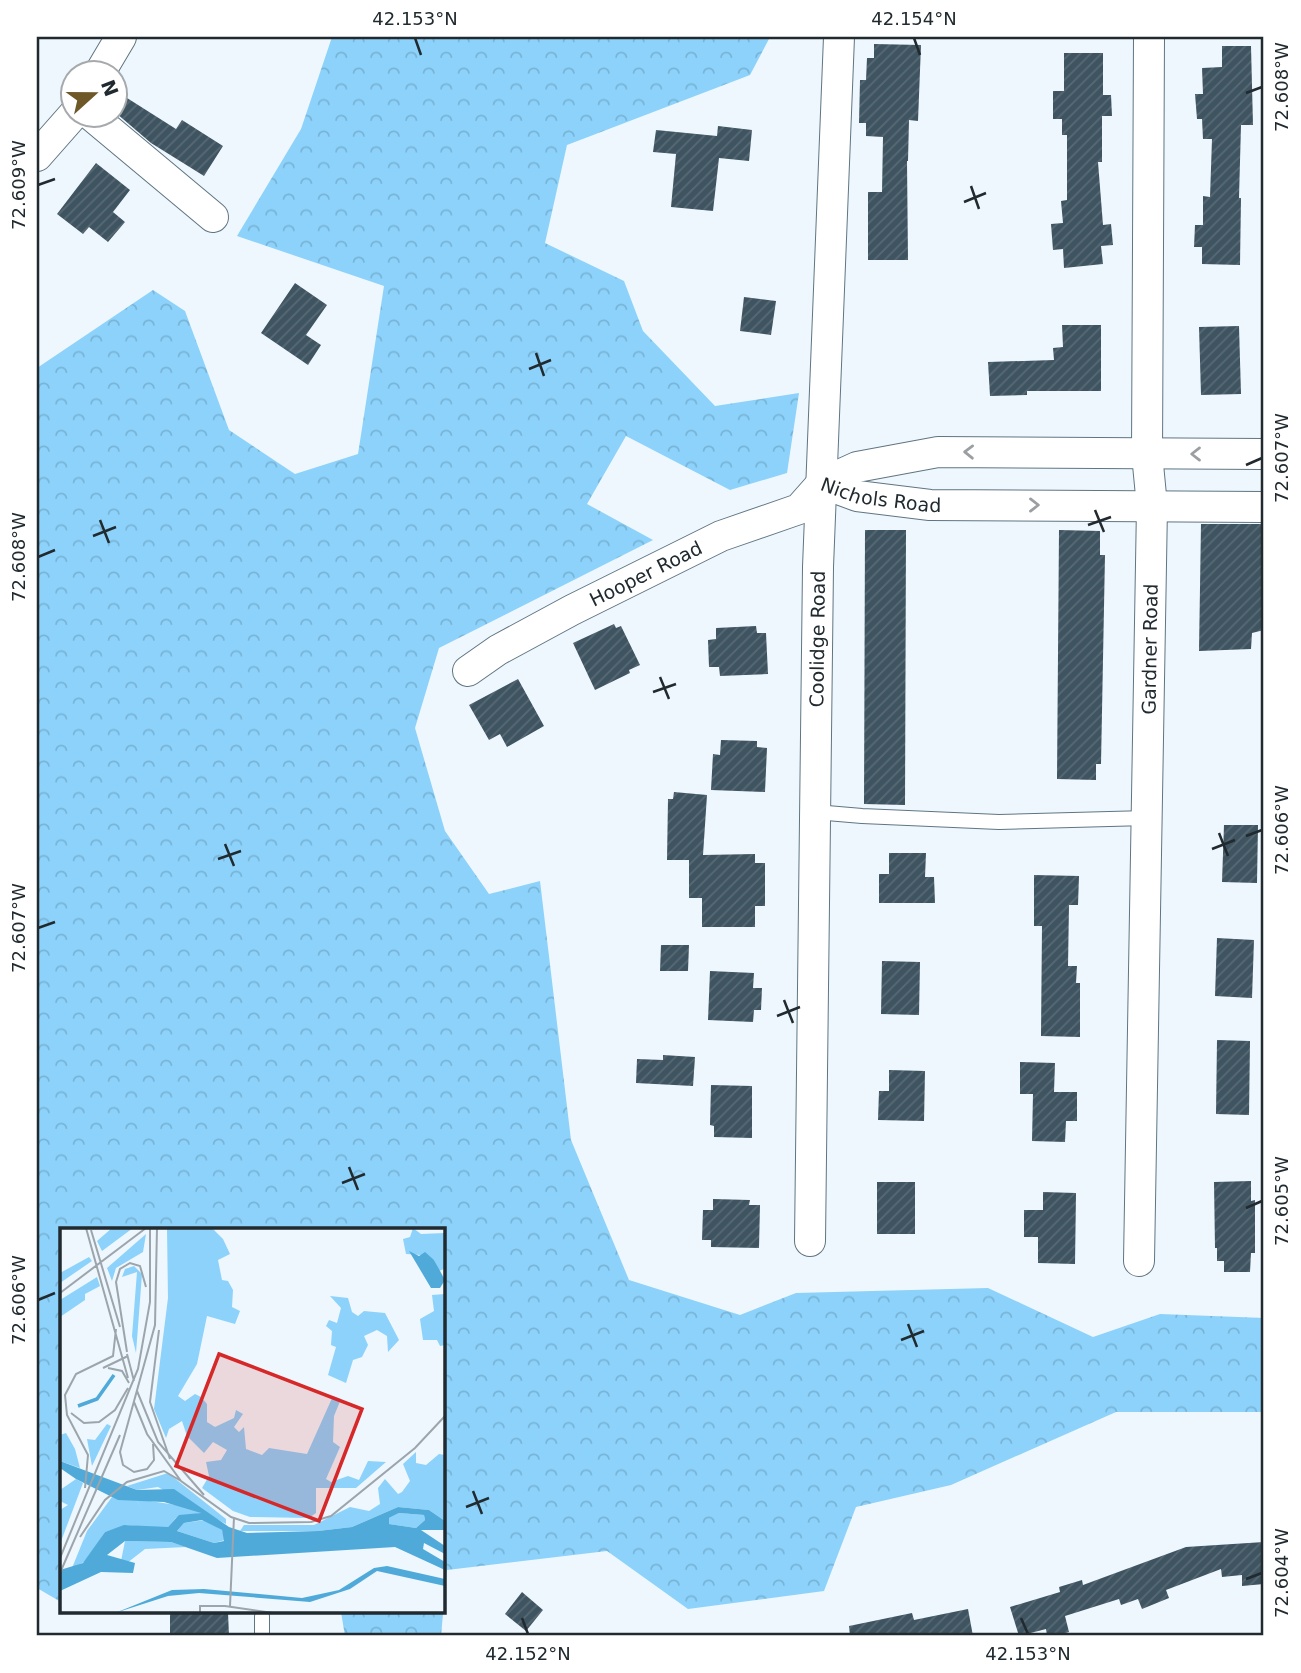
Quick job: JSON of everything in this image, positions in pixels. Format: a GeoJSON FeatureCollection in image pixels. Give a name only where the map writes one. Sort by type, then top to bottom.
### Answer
{"type":"FeatureCollection","features":[{"type":"Feature","properties":{"kind":"street"},"geometry":{"type":"LineString","coordinates":[[107,60],[121,37]]}},
{"type":"Feature","properties":{"kind":"street","name":"Coolidge Road"},"geometry":{"type":"LineString","coordinates":[[810,1241],[818,567],[839,37]]}},
{"type":"Feature","properties":{"kind":"street","name":"Gardner Road"},"geometry":{"type":"LineString","coordinates":[[1139,1261],[1152,506],[1147,454],[1149,37]]}},
{"type":"Feature","properties":{"kind":"street"},"geometry":{"type":"LineString","coordinates":[[37,156],[60,130]]}},
{"type":"Feature","properties":{"kind":"street"},"geometry":{"type":"LineString","coordinates":[[109,130],[213,217]]}},
{"type":"Feature","properties":{"kind":"street","name":"Nichols Road"},"geometry":{"type":"LineString","coordinates":[[822,483],[857,467],[937,452],[1264,454]]}},
{"type":"Feature","properties":{"kind":"street","name":"Nichols Road"},"geometry":{"type":"LineString","coordinates":[[822,483],[857,496],[930,505],[1264,507]]}},
{"type":"Feature","properties":{"kind":"street","name":"Hooper Road"},"geometry":{"type":"LineString","coordinates":[[468,671],[498,650],[572,610],[721,536],[799,509],[822,483]]}},
{"type":"Feature","properties":{"kind":"lane"},"geometry":{"type":"LineString","coordinates":[[815,812],[999,822],[1147,818]]}},
{"type":"Feature","properties":{"kind":"lane"},"geometry":{"type":"LineString","coordinates":[[262,1616],[262,1636]]}},
{"type":"Feature","properties":{"kind":"green space"},"geometry":{"type":"Polygon","coordinates":[[[332,37],[770,37],[750,75],[567,145],[545,243],[624,281],[643,331],[715,406],[799,393],[787,473],[730,490],[626,436],[587,504],[653,540],[439,648],[415,728],[445,831],[489,894],[540,881],[571,1140],[629,1280],[740,1315],[796,1293],[988,1288],[1093,1337],[1160,1314],[1264,1318],[1264,1412],[1116,1412],[951,1485],[856,1507],[824,1591],[688,1609],[607,1551],[447,1570],[444,1603],[444,1228],[60,1228],[60,1601],[37,1588],[37,368],[153,290],[185,311],[229,430],[295,474],[358,454],[384,286],[237,236],[301,129],[332,37]]]}},
{"type":"Feature","properties":{"kind":"green space"},"geometry":{"type":"Polygon","coordinates":[[[341,1614],[443,1614],[441,1636],[345,1636],[341,1614]]]}},
{"type":"Feature","properties":{"kind":"building"},"geometry":{"type":"Polygon","coordinates":[[[874,44],[921,45],[918,121],[909,120],[908,260],[868,260],[868,192],[882,192],[883,137],[866,136],[866,123],[859,123],[860,80],[866,80],[867,58],[874,58],[874,44]]]}},
{"type":"Feature","properties":{"kind":"building"},"geometry":{"type":"Polygon","coordinates":[[[1222,46],[1251,46],[1253,125],[1241,125],[1240,265],[1202,264],[1202,247],[1194,247],[1195,225],[1203,225],[1203,196],[1210,197],[1212,139],[1203,139],[1202,119],[1197,119],[1195,94],[1203,94],[1202,68],[1222,67],[1222,46]]]}},
{"type":"Feature","properties":{"kind":"building"},"geometry":{"type":"Polygon","coordinates":[[[1064,53],[1103,53],[1103,95],[1111,95],[1112,116],[1102,116],[1102,162],[1098,162],[1103,225],[1111,224],[1113,245],[1101,246],[1103,264],[1064,268],[1063,249],[1053,250],[1051,224],[1063,223],[1061,201],[1067,200],[1067,135],[1062,135],[1062,119],[1053,119],[1053,91],[1064,91],[1064,53]]]}},
{"type":"Feature","properties":{"kind":"building"},"geometry":{"type":"Polygon","coordinates":[[[130,100],[176,129],[182,120],[223,146],[204,176],[151,143],[130,125],[130,100]]]}},
{"type":"Feature","properties":{"kind":"building"},"geometry":{"type":"Polygon","coordinates":[[[718,126],[752,130],[749,161],[719,158],[713,211],[671,207],[676,154],[653,152],[656,130],[717,136],[718,126]]]}},
{"type":"Feature","properties":{"kind":"building"},"geometry":{"type":"Polygon","coordinates":[[[96,163],[130,190],[113,212],[125,222],[108,242],[89,227],[83,234],[57,214],[96,163]]]}},
{"type":"Feature","properties":{"kind":"building"},"geometry":{"type":"Polygon","coordinates":[[[295,283],[327,305],[306,335],[321,345],[308,365],[261,333],[295,283]]]}},
{"type":"Feature","properties":{"kind":"building"},"geometry":{"type":"Polygon","coordinates":[[[744,297],[776,301],[771,335],[740,331],[744,297]]]}},
{"type":"Feature","properties":{"kind":"building"},"geometry":{"type":"Polygon","coordinates":[[[1062,325],[1101,325],[1101,391],[1027,391],[1027,395],[990,396],[988,362],[1054,360],[1053,348],[1063,347],[1062,325]]]}},
{"type":"Feature","properties":{"kind":"building"},"geometry":{"type":"Polygon","coordinates":[[[1239,326],[1241,394],[1201,395],[1199,327],[1239,326]]]}},
{"type":"Feature","properties":{"kind":"building"},"geometry":{"type":"Polygon","coordinates":[[[1201,524],[1264,524],[1264,630],[1252,633],[1251,649],[1199,651],[1201,524]]]}},
{"type":"Feature","properties":{"kind":"building"},"geometry":{"type":"Polygon","coordinates":[[[865,530],[906,530],[905,805],[864,804],[865,530]]]}},
{"type":"Feature","properties":{"kind":"building"},"geometry":{"type":"Polygon","coordinates":[[[1059,530],[1100,531],[1100,555],[1105,555],[1101,764],[1096,764],[1096,780],[1057,779],[1059,530]]]}},
{"type":"Feature","properties":{"kind":"building"},"geometry":{"type":"Polygon","coordinates":[[[614,624],[616,628],[621,626],[640,665],[629,670],[630,673],[595,690],[573,643],[614,624]]]}},
{"type":"Feature","properties":{"kind":"building"},"geometry":{"type":"Polygon","coordinates":[[[756,626],[757,633],[766,633],[768,674],[720,676],[719,667],[709,667],[708,640],[716,639],[716,628],[756,626]]]}},
{"type":"Feature","properties":{"kind":"building"},"geometry":{"type":"Polygon","coordinates":[[[518,679],[544,726],[507,747],[500,734],[489,740],[469,705],[518,679]]]}},
{"type":"Feature","properties":{"kind":"building"},"geometry":{"type":"Polygon","coordinates":[[[721,740],[757,741],[757,747],[767,748],[765,792],[711,790],[713,754],[720,755],[721,740]]]}},
{"type":"Feature","properties":{"kind":"building"},"geometry":{"type":"Polygon","coordinates":[[[674,792],[707,795],[703,855],[755,854],[755,863],[765,863],[765,906],[755,906],[755,927],[702,927],[702,898],[689,898],[689,860],[667,860],[668,799],[673,799],[674,792]]]}},
{"type":"Feature","properties":{"kind":"building"},"geometry":{"type":"Polygon","coordinates":[[[1224,825],[1258,825],[1257,883],[1222,882],[1224,825]]]}},
{"type":"Feature","properties":{"kind":"building"},"geometry":{"type":"Polygon","coordinates":[[[889,853],[926,853],[925,877],[934,877],[935,903],[879,903],[879,874],[889,874],[889,853]]]}},
{"type":"Feature","properties":{"kind":"building"},"geometry":{"type":"Polygon","coordinates":[[[1034,875],[1079,876],[1078,905],[1069,905],[1068,966],[1077,966],[1076,983],[1080,983],[1080,1037],[1041,1036],[1042,926],[1034,926],[1034,875]]]}},
{"type":"Feature","properties":{"kind":"building"},"geometry":{"type":"Polygon","coordinates":[[[1217,938],[1254,940],[1252,998],[1215,996],[1217,938]]]}},
{"type":"Feature","properties":{"kind":"building"},"geometry":{"type":"Polygon","coordinates":[[[661,945],[689,945],[688,971],[660,971],[661,945]]]}},
{"type":"Feature","properties":{"kind":"building"},"geometry":{"type":"Polygon","coordinates":[[[882,961],[920,962],[919,1015],[881,1014],[882,961]]]}},
{"type":"Feature","properties":{"kind":"building"},"geometry":{"type":"Polygon","coordinates":[[[710,971],[754,973],[753,988],[762,988],[761,1010],[754,1010],[753,1022],[708,1020],[710,971]]]}},
{"type":"Feature","properties":{"kind":"building"},"geometry":{"type":"Polygon","coordinates":[[[1217,1040],[1250,1041],[1249,1115],[1216,1114],[1217,1040]]]}},
{"type":"Feature","properties":{"kind":"building"},"geometry":{"type":"Polygon","coordinates":[[[663,1055],[695,1057],[693,1086],[636,1083],[637,1059],[663,1060],[663,1055]]]}},
{"type":"Feature","properties":{"kind":"building"},"geometry":{"type":"Polygon","coordinates":[[[1020,1062],[1055,1063],[1054,1092],[1077,1092],[1077,1121],[1066,1121],[1065,1142],[1032,1141],[1033,1094],[1020,1094],[1020,1062]]]}},
{"type":"Feature","properties":{"kind":"building"},"geometry":{"type":"Polygon","coordinates":[[[889,1070],[925,1071],[924,1121],[878,1120],[879,1091],[889,1091],[889,1070]]]}},
{"type":"Feature","properties":{"kind":"building"},"geometry":{"type":"Polygon","coordinates":[[[711,1085],[752,1086],[752,1138],[714,1137],[714,1126],[710,1125],[711,1085]]]}},
{"type":"Feature","properties":{"kind":"building"},"geometry":{"type":"Polygon","coordinates":[[[1251,1181],[1251,1201],[1255,1200],[1255,1253],[1251,1253],[1250,1272],[1224,1272],[1224,1261],[1217,1261],[1215,1248],[1214,1182],[1251,1181]]]}},
{"type":"Feature","properties":{"kind":"building"},"geometry":{"type":"Polygon","coordinates":[[[877,1182],[915,1182],[915,1234],[877,1234],[877,1182]]]}},
{"type":"Feature","properties":{"kind":"building"},"geometry":{"type":"Polygon","coordinates":[[[1043,1192],[1076,1193],[1075,1264],[1038,1263],[1038,1237],[1024,1237],[1024,1210],[1043,1210],[1043,1192]]]}},
{"type":"Feature","properties":{"kind":"building"},"geometry":{"type":"Polygon","coordinates":[[[713,1199],[750,1200],[749,1205],[760,1205],[759,1248],[711,1247],[711,1240],[702,1240],[703,1210],[713,1210],[713,1199]]]}},
{"type":"Feature","properties":{"kind":"building"},"geometry":{"type":"Polygon","coordinates":[[[1264,1542],[1264,1584],[1242,1586],[1242,1575],[1222,1577],[1221,1569],[1166,1590],[1169,1598],[1142,1609],[1138,1599],[1121,1605],[1119,1599],[1065,1616],[1069,1632],[1047,1636],[1046,1629],[1019,1636],[1010,1607],[1060,1592],[1059,1587],[1082,1580],[1083,1585],[1186,1547],[1264,1542]]]}},
{"type":"Feature","properties":{"kind":"building"},"geometry":{"type":"Polygon","coordinates":[[[522,1592],[543,1610],[526,1631],[505,1614],[522,1592]]]}},
{"type":"Feature","properties":{"kind":"building"},"geometry":{"type":"Polygon","coordinates":[[[968,1609],[973,1636],[850,1636],[849,1626],[912,1613],[914,1620],[968,1609]]]}},
{"type":"Feature","properties":{"kind":"building"},"geometry":{"type":"Polygon","coordinates":[[[170,1614],[228,1614],[229,1636],[170,1636],[170,1614]]]}}]}
